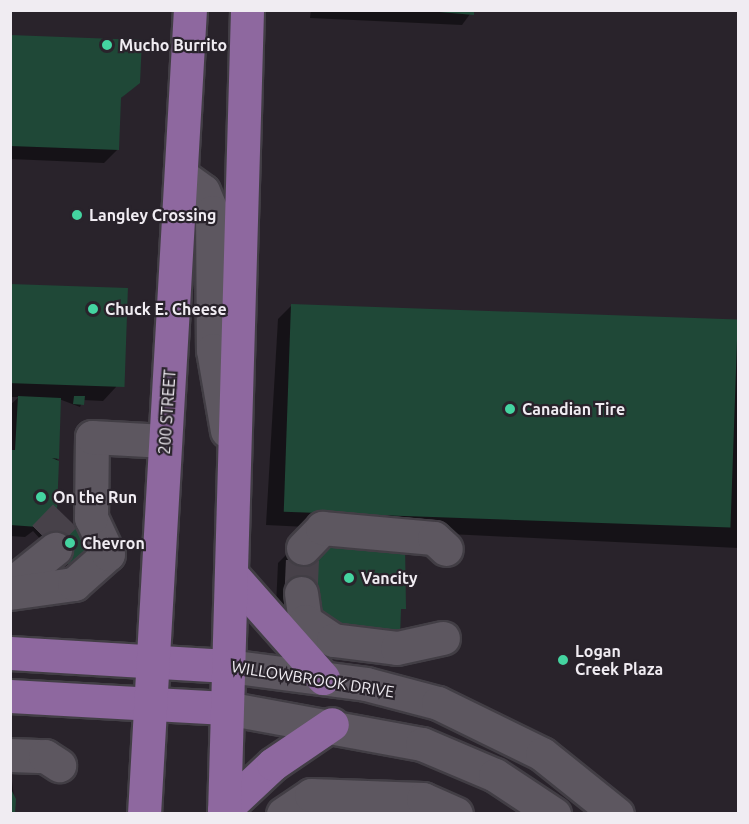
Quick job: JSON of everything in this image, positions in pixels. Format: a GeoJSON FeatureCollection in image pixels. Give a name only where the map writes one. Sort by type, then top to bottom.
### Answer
{"type":"FeatureCollection","features":[{"type":"Feature","properties":{"kind":"main road","name":"200 STREET"},"geometry":{"type":"LineString","coordinates":[[144,813],[190,10]]}},
{"type":"Feature","properties":{"kind":"main road"},"geometry":{"type":"LineString","coordinates":[[224,812],[247,10]]}},
{"type":"Feature","properties":{"kind":"main road"},"geometry":{"type":"LineString","coordinates":[[231,574],[323,678]]}},
{"type":"Feature","properties":{"kind":"main road","name":"WILLOWBROOK DRIVE"},"geometry":{"type":"LineString","coordinates":[[10,653],[228,666]]}},
{"type":"Feature","properties":{"kind":"main road"},"geometry":{"type":"LineString","coordinates":[[10,696],[226,708]]}},
{"type":"Feature","properties":{"kind":"main road"},"geometry":{"type":"LineString","coordinates":[[224,812],[273,764],[332,724]]}},
{"type":"Feature","properties":{"kind":"street"},"geometry":{"type":"LineString","coordinates":[[182,175],[203,191],[212,212],[213,350],[234,471]]}},
{"type":"Feature","properties":{"kind":"street"},"geometry":{"type":"LineString","coordinates":[[10,585],[66,530],[92,437],[165,441]]}},
{"type":"Feature","properties":{"kind":"street"},"geometry":{"type":"LineString","coordinates":[[303,548],[322,528],[434,538],[446,549]]}},
{"type":"Feature","properties":{"kind":"street"},"geometry":{"type":"LineString","coordinates":[[10,562],[66,530]]}},
{"type":"Feature","properties":{"kind":"street"},"geometry":{"type":"LineString","coordinates":[[10,593],[74,584],[108,554],[66,530]]}},
{"type":"Feature","properties":{"kind":"street"},"geometry":{"type":"LineString","coordinates":[[301,593],[305,621],[333,640],[397,648],[442,638]]}},
{"type":"Feature","properties":{"kind":"street","name":"WILLOWBROOK DRIVE"},"geometry":{"type":"LineString","coordinates":[[228,666],[323,678],[402,692],[476,719],[542,754],[617,813]]}},
{"type":"Feature","properties":{"kind":"street"},"geometry":{"type":"LineString","coordinates":[[226,708],[332,724],[456,757],[554,813]]}},
{"type":"Feature","properties":{"kind":"street"},"geometry":{"type":"LineString","coordinates":[[10,755],[45,756],[59,765]]}},
{"type":"Feature","properties":{"kind":"street"},"geometry":{"type":"LineString","coordinates":[[283,813],[311,795],[423,799],[452,812]]}},
{"type":"Feature","properties":{"kind":"building"},"geometry":{"type":"Polygon","coordinates":[[[416,10],[474,10],[474,15],[416,10]]]}},
{"type":"Feature","properties":{"kind":"building"},"geometry":{"type":"Polygon","coordinates":[[[10,35],[142,40],[140,83],[121,98],[119,150],[10,146],[10,35]]]}},
{"type":"Feature","properties":{"kind":"building"},"geometry":{"type":"Polygon","coordinates":[[[10,284],[128,288],[124,387],[10,383],[10,284]]]}},
{"type":"Feature","properties":{"kind":"building","name":"Canadian Tire"},"geometry":{"type":"Polygon","coordinates":[[[291,304],[738,320],[730,527],[284,512],[291,304]]]}},
{"type":"Feature","properties":{"kind":"building"},"geometry":{"type":"Polygon","coordinates":[[[18,396],[61,398],[59,459],[52,458],[59,461],[57,510],[97,550],[74,571],[38,527],[10,525],[10,450],[15,450],[18,396]]]}},
{"type":"Feature","properties":{"kind":"building"},"geometry":{"type":"Polygon","coordinates":[[[74,396],[85,396],[84,405],[73,404],[74,396]]]}},
{"type":"Feature","properties":{"kind":"building","name":"Vancity"},"geometry":{"type":"Polygon","coordinates":[[[314,537],[405,544],[406,609],[401,609],[400,638],[315,626],[290,593],[292,547],[314,537]]]}},
{"type":"Feature","properties":{"kind":"building"},"geometry":{"type":"Polygon","coordinates":[[[10,787],[16,799],[15,814],[10,814],[10,787]]]}},
{"type":"Feature","properties":{"kind":"tunnel"},"geometry":{"type":"LineString","coordinates":[[44,537],[65,515]]}},
{"type":"Feature","properties":{"kind":"tunnel"},"geometry":{"type":"LineString","coordinates":[[301,593],[303,548]]}},
{"type":"Feature","properties":{"kind":"place","name":"Mucho Burrito"},"geometry":{"type":"Point","coordinates":[107,45]}},
{"type":"Feature","properties":{"kind":"place","name":"Langley Crossing"},"geometry":{"type":"Point","coordinates":[77,215]}},
{"type":"Feature","properties":{"kind":"place","name":"Chuck E. Cheese"},"geometry":{"type":"Point","coordinates":[93,309]}},
{"type":"Feature","properties":{"kind":"place","name":"Canadian Tire"},"geometry":{"type":"Point","coordinates":[510,409]}},
{"type":"Feature","properties":{"kind":"place","name":"On the Run"},"geometry":{"type":"Point","coordinates":[41,497]}},
{"type":"Feature","properties":{"kind":"place","name":"Chevron"},"geometry":{"type":"Point","coordinates":[70,543]}},
{"type":"Feature","properties":{"kind":"place","name":"Vancity"},"geometry":{"type":"Point","coordinates":[349,578]}},
{"type":"Feature","properties":{"kind":"place","name":"Logan Creek Plaza"},"geometry":{"type":"Point","coordinates":[563,660]}}]}
